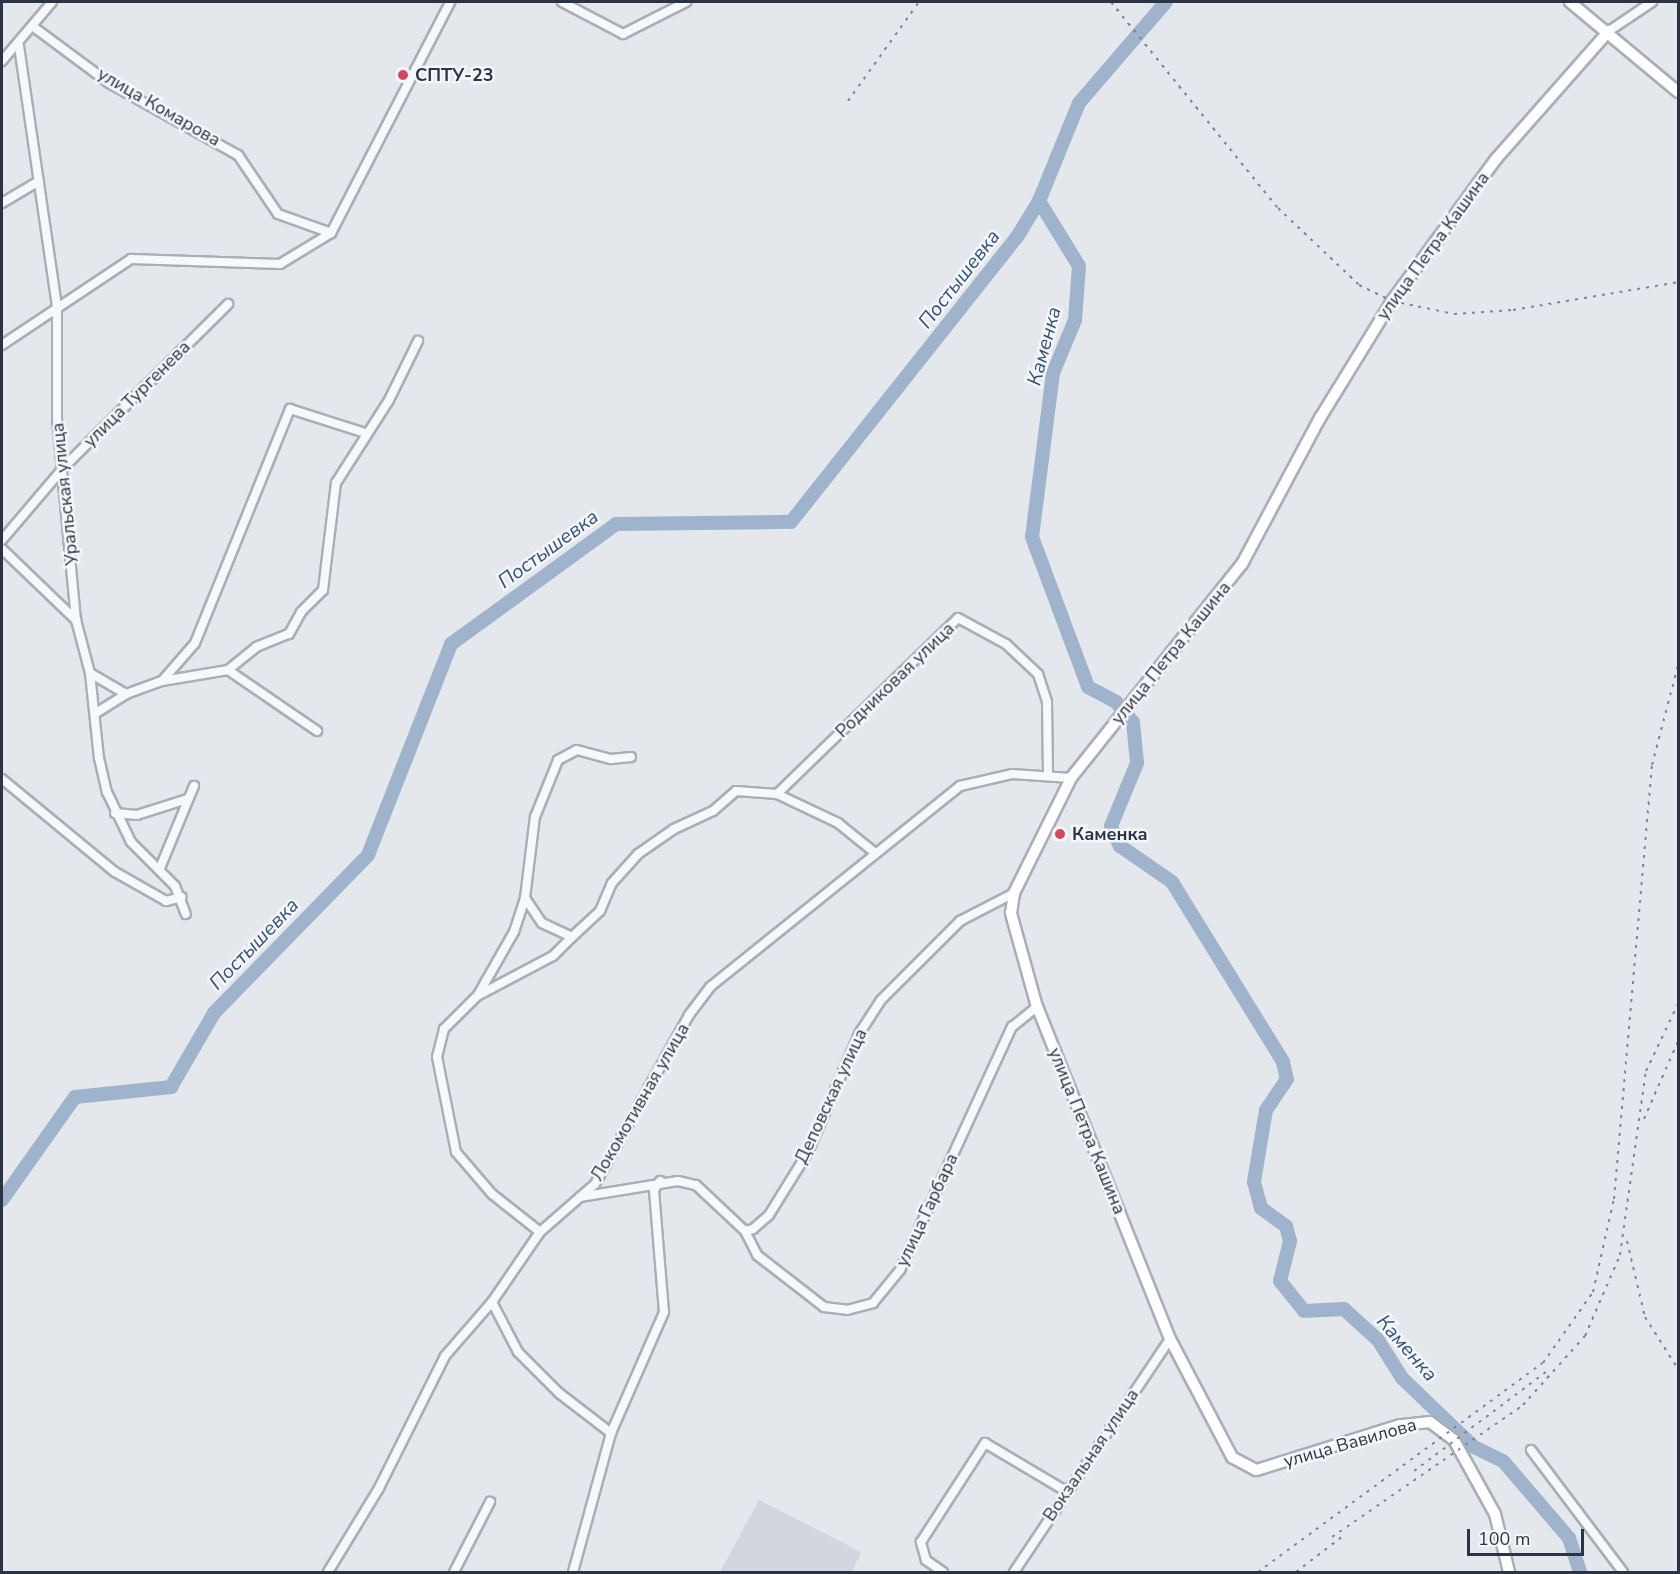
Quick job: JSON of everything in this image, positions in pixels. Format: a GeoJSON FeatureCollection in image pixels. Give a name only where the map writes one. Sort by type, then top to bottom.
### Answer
{"type":"FeatureCollection","features":[{"type":"Feature","properties":{"kind":"main road"},"geometry":{"type":"LineString","coordinates":[[1570,2],[1609,31],[1678,92]]}},
{"type":"Feature","properties":{"kind":"main road","name":"улица Петра Кашина"},"geometry":{"type":"LineString","coordinates":[[1170,1339],[1037,1007],[1012,930],[1014,893],[1071,778],[1242,564],[1320,418],[1392,301],[1496,159],[1609,31]]}},
{"type":"Feature","properties":{"kind":"main road","name":"улица Вавилова"},"geometry":{"type":"LineString","coordinates":[[1170,1339],[1205,1413],[1232,1457],[1250,1468],[1293,1460],[1401,1425],[1420,1421],[1437,1426],[1454,1440],[1495,1514],[1509,1572]]}},
{"type":"Feature","properties":{"kind":"street"},"geometry":{"type":"LineString","coordinates":[[2,61],[34,28],[52,2]]}},
{"type":"Feature","properties":{"kind":"street"},"geometry":{"type":"LineString","coordinates":[[2,345],[131,259],[280,264],[331,233],[450,2]]}},
{"type":"Feature","properties":{"kind":"street"},"geometry":{"type":"LineString","coordinates":[[562,2],[623,34],[686,2]]}},
{"type":"Feature","properties":{"kind":"street"},"geometry":{"type":"LineString","coordinates":[[1609,31],[1652,2]]}},
{"type":"Feature","properties":{"kind":"street","name":"улица Комарова"},"geometry":{"type":"LineString","coordinates":[[34,28],[109,83],[238,154],[279,214],[331,233]]}},
{"type":"Feature","properties":{"kind":"street","name":"Уральская улица"},"geometry":{"type":"LineString","coordinates":[[18,46],[57,308],[57,419],[65,466],[76,620],[90,673],[99,758],[116,813],[144,859],[160,868],[182,897],[186,914]]}},
{"type":"Feature","properties":{"kind":"street"},"geometry":{"type":"LineString","coordinates":[[2,203],[39,181]]}},
{"type":"Feature","properties":{"kind":"street","name":"улица Тургенева"},"geometry":{"type":"LineString","coordinates":[[2,540],[65,466],[228,304]]}},
{"type":"Feature","properties":{"kind":"street"},"geometry":{"type":"LineString","coordinates":[[96,713],[126,694],[162,681],[228,670],[256,647],[289,634],[301,612],[323,590],[336,483],[418,341]]}},
{"type":"Feature","properties":{"kind":"street"},"geometry":{"type":"LineString","coordinates":[[162,681],[195,643],[250,497],[290,409],[365,433]]}},
{"type":"Feature","properties":{"kind":"street"},"geometry":{"type":"LineString","coordinates":[[2,549],[76,620]]}},
{"type":"Feature","properties":{"kind":"street","name":"Родниковая улица"},"geometry":{"type":"LineString","coordinates":[[777,794],[958,618],[1006,644],[1038,674],[1047,702],[1048,774]]}},
{"type":"Feature","properties":{"kind":"street"},"geometry":{"type":"LineString","coordinates":[[228,670],[317,731]]}},
{"type":"Feature","properties":{"kind":"street"},"geometry":{"type":"LineString","coordinates":[[90,673],[126,694]]}},
{"type":"Feature","properties":{"kind":"street"},"geometry":{"type":"LineString","coordinates":[[540,1232],[492,1194],[449,1137],[437,1057],[444,1029],[478,995],[514,932],[525,898],[535,817],[558,760],[577,750],[610,759],[631,757]]}},
{"type":"Feature","properties":{"kind":"street","name":"Локомотивная улица"},"geometry":{"type":"LineString","coordinates":[[328,1572],[379,1488],[446,1356],[492,1302],[540,1232],[595,1184],[689,1015],[710,987],[874,852],[976,778],[1048,774],[1071,778]]}},
{"type":"Feature","properties":{"kind":"street"},"geometry":{"type":"LineString","coordinates":[[2,778],[115,872],[166,901],[182,897]]}},
{"type":"Feature","properties":{"kind":"street"},"geometry":{"type":"LineString","coordinates":[[160,868],[194,786]]}},
{"type":"Feature","properties":{"kind":"street"},"geometry":{"type":"LineString","coordinates":[[478,995],[553,956],[600,911],[612,884],[638,854],[697,816],[713,811],[736,790],[777,794],[838,823],[874,852]]}},
{"type":"Feature","properties":{"kind":"street"},"geometry":{"type":"LineString","coordinates":[[116,813],[137,815],[187,799]]}},
{"type":"Feature","properties":{"kind":"street","name":"Деповская улица"},"geometry":{"type":"LineString","coordinates":[[746,1231],[769,1215],[808,1152],[859,1034],[881,1000],[960,921],[1014,893]]}},
{"type":"Feature","properties":{"kind":"street"},"geometry":{"type":"LineString","coordinates":[[525,898],[542,922],[572,937]]}},
{"type":"Feature","properties":{"kind":"street","name":"улица Гарбара"},"geometry":{"type":"LineString","coordinates":[[746,1231],[757,1255],[824,1307],[847,1310],[873,1303],[900,1270],[1012,1027],[1037,1007]]}},
{"type":"Feature","properties":{"kind":"street"},"geometry":{"type":"LineString","coordinates":[[580,1197],[660,1181],[696,1185],[746,1231]]}},
{"type":"Feature","properties":{"kind":"street"},"geometry":{"type":"LineString","coordinates":[[573,1572],[611,1433],[663,1312],[654,1190],[660,1181]]}},
{"type":"Feature","properties":{"kind":"street"},"geometry":{"type":"LineString","coordinates":[[492,1302],[518,1352],[559,1393],[611,1433]]}},
{"type":"Feature","properties":{"kind":"street","name":"Вокзальная улица"},"geometry":{"type":"LineString","coordinates":[[1014,1572],[1066,1491],[1170,1339]]}},
{"type":"Feature","properties":{"kind":"street"},"geometry":{"type":"LineString","coordinates":[[943,1572],[926,1560],[921,1542],[986,1443],[1066,1491]]}},
{"type":"Feature","properties":{"kind":"street"},"geometry":{"type":"LineString","coordinates":[[1531,1450],[1623,1572]]}},
{"type":"Feature","properties":{"kind":"street"},"geometry":{"type":"LineString","coordinates":[[454,1572],[490,1502]]}},
{"type":"Feature","properties":{"kind":"shaded area"},"geometry":{"type":"Polygon","coordinates":[[[759,1500],[861,1552],[852,1572],[720,1572],[759,1500]]]}},
{"type":"Feature","properties":{"kind":"waterway","name":"Постышевка"},"geometry":{"type":"LineString","coordinates":[[2,1200],[75,1097],[171,1087],[214,1013],[368,855],[451,644],[616,524],[791,522],[1017,237],[1039,201],[1079,103],[1166,2]]}},
{"type":"Feature","properties":{"kind":"waterway","name":"Каменка"},"geometry":{"type":"LineString","coordinates":[[1039,201],[1079,266],[1075,320],[1053,373],[1032,537],[1088,687],[1116,702],[1133,722],[1137,763],[1111,826],[1120,846],[1172,882],[1283,1062],[1287,1079],[1266,1110],[1254,1182],[1261,1208],[1286,1226],[1290,1241],[1280,1281],[1304,1311],[1344,1309],[1378,1340],[1402,1378],[1474,1447],[1503,1461],[1569,1538],[1580,1572]]}},
{"type":"Feature","properties":{"kind":"railway"},"geometry":{"type":"LineString","coordinates":[[848,101],[919,2]]}},
{"type":"Feature","properties":{"kind":"railway"},"geometry":{"type":"LineString","coordinates":[[1111,2],[1278,208],[1359,285],[1392,301],[1454,314],[1513,310],[1678,282]]}},
{"type":"Feature","properties":{"kind":"railway"},"geometry":{"type":"LineString","coordinates":[[1258,1572],[1543,1363],[1593,1292],[1614,1199],[1652,765],[1678,665]]}},
{"type":"Feature","properties":{"kind":"railway"},"geometry":{"type":"LineString","coordinates":[[1332,1537],[1523,1405],[1585,1336],[1620,1255],[1646,1071],[1678,1004]]}},
{"type":"Feature","properties":{"kind":"railway"},"geometry":{"type":"LineString","coordinates":[[1644,1119],[1678,1041]]}},
{"type":"Feature","properties":{"kind":"railway"},"geometry":{"type":"LineString","coordinates":[[1627,1241],[1645,1317],[1678,1369]]}},
{"type":"Feature","properties":{"kind":"railway"},"geometry":{"type":"LineString","coordinates":[[1414,1471],[1546,1372]]}},
{"type":"Feature","properties":{"kind":"railway"},"geometry":{"type":"LineString","coordinates":[[1296,1572],[1343,1536]]}},
{"type":"Feature","properties":{"kind":"place","name":"СПТУ-23"},"geometry":{"type":"Point","coordinates":[403,75]}},
{"type":"Feature","properties":{"kind":"place","name":"Каменка"},"geometry":{"type":"Point","coordinates":[1060,834]}}]}
